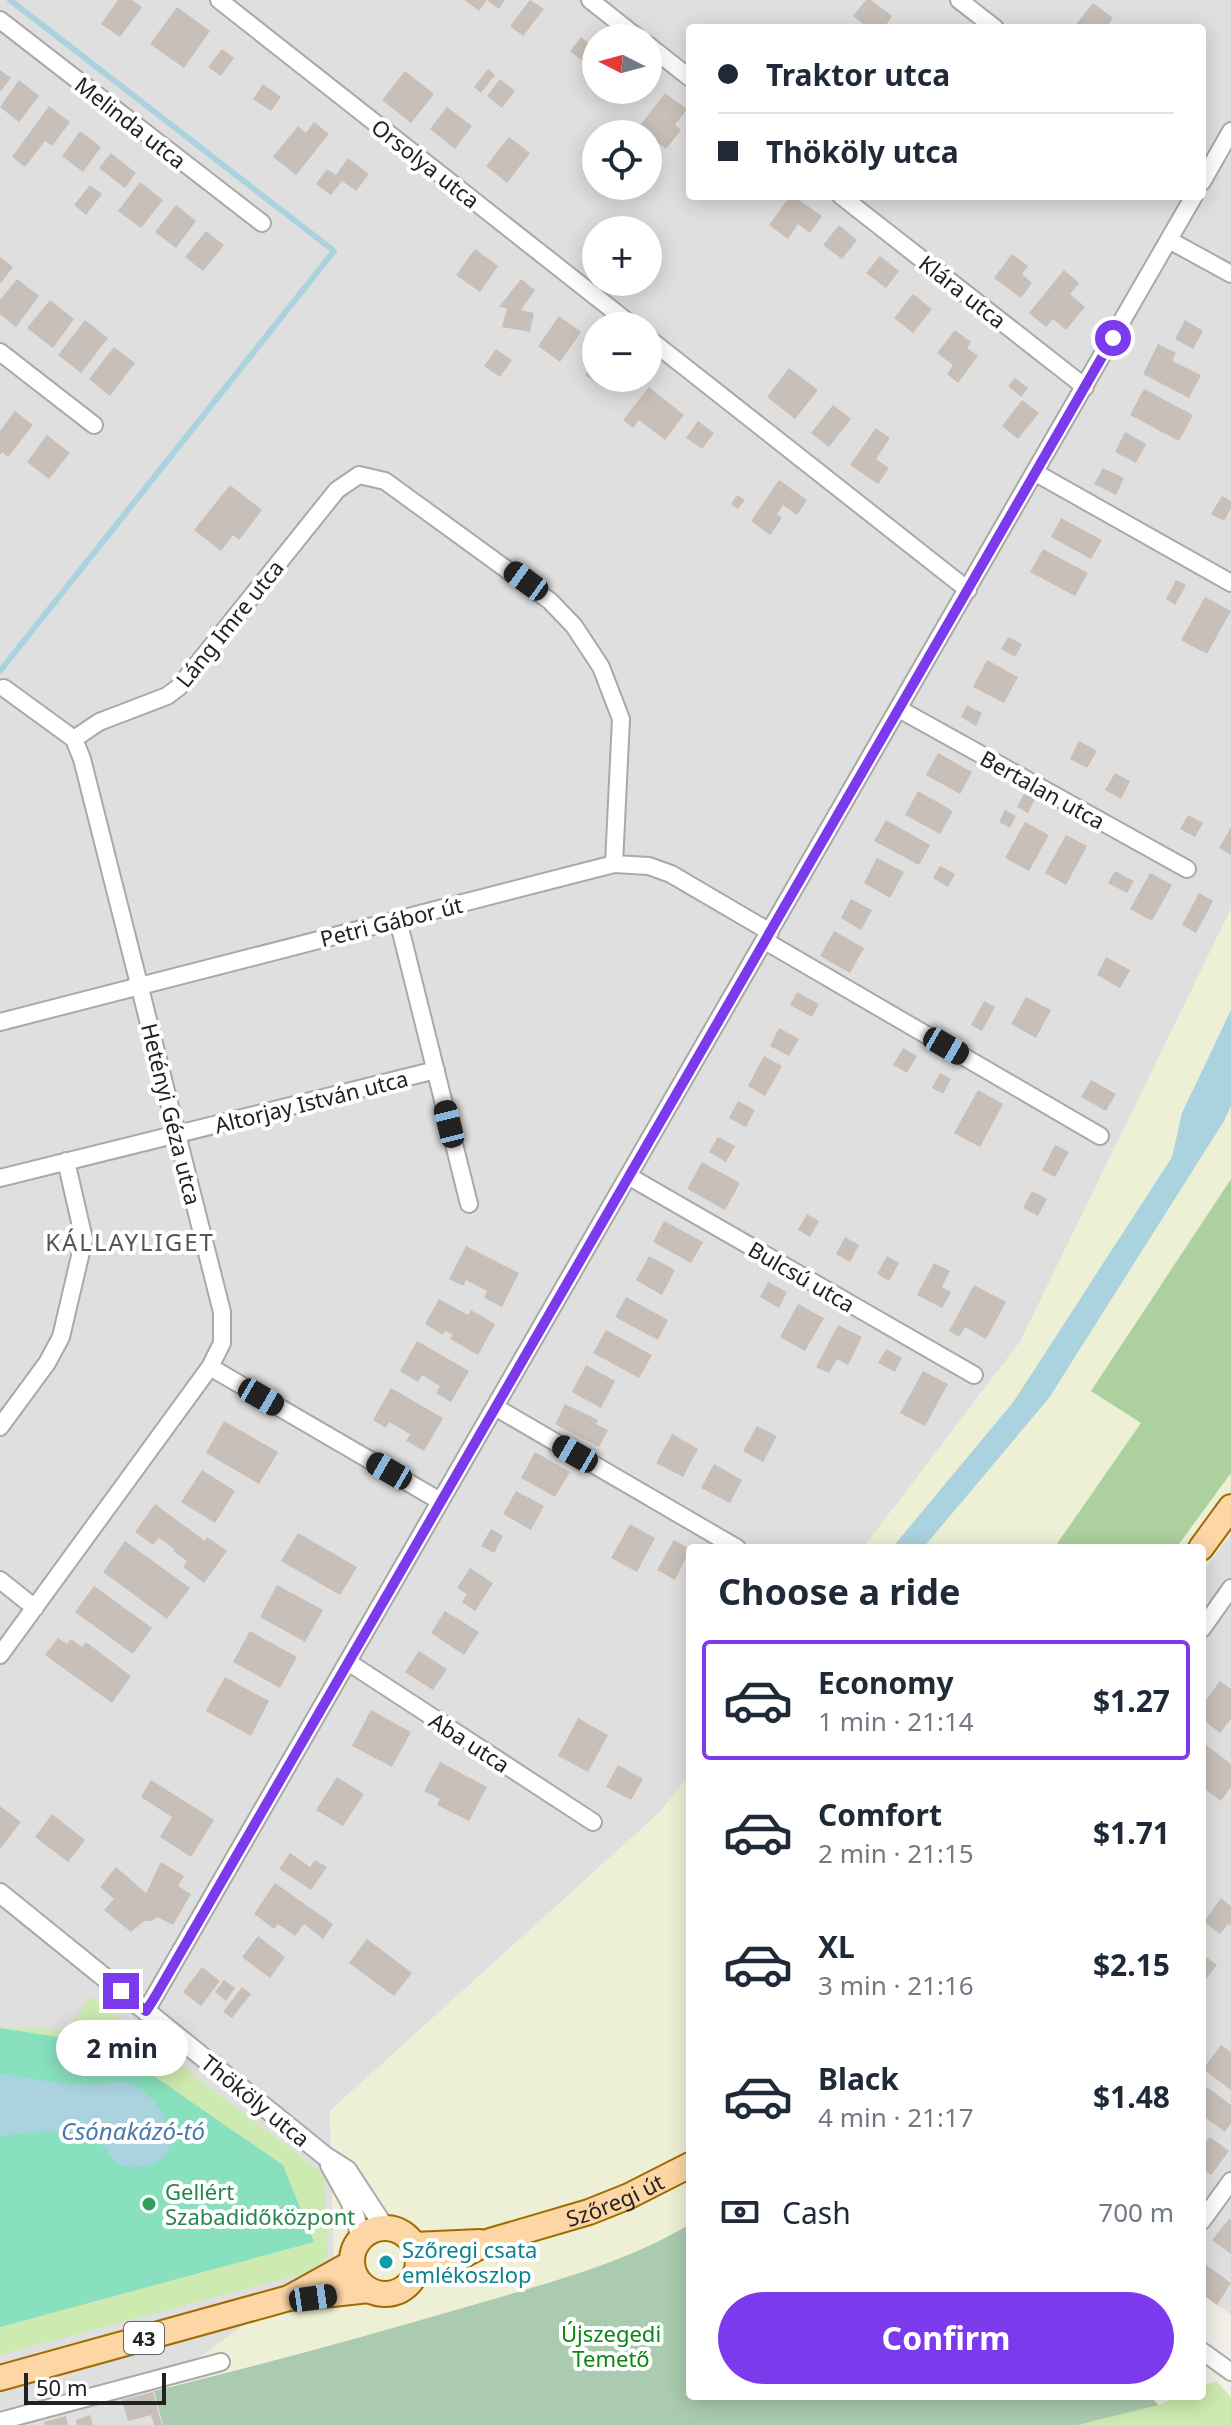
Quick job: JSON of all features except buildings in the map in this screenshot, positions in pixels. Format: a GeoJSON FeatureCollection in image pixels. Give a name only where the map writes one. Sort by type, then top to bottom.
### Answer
{"type":"FeatureCollection","features":[{"type":"Feature","properties":{"kind":"main road"},"geometry":{"type":"LineString","coordinates":[[1204,1544],[1231,1507]]}},
{"type":"Feature","properties":{"kind":"main road","name":"Szőregi út"},"geometry":{"type":"LineString","coordinates":[[289,2298],[369,2290],[390,2294],[400,2290],[415,2275],[451,2262],[490,2241],[589,2212],[686,2167]]}},
{"type":"Feature","properties":{"kind":"main road"},"geometry":{"type":"LineString","coordinates":[[369,2290],[357,2279],[352,2263],[354,2250],[368,2233],[385,2228],[402,2232],[414,2245],[418,2255],[415,2275]]}},
{"type":"Feature","properties":{"kind":"main road","name":"Szőregi út"},"geometry":{"type":"LineString","coordinates":[[414,2245],[490,2241]]}},
{"type":"Feature","properties":{"kind":"main road","name":"Szőregi út"},"geometry":{"type":"LineString","coordinates":[[0,2378],[289,2298],[352,2263]]}},
{"type":"Feature","properties":{"kind":"street","name":"Orsolya utca"},"geometry":{"type":"LineString","coordinates":[[219,0],[615,312]]}},
{"type":"Feature","properties":{"kind":"street"},"geometry":{"type":"LineString","coordinates":[[590,0],[620,24]]}},
{"type":"Feature","properties":{"kind":"street"},"geometry":{"type":"LineString","coordinates":[[959,0],[990,24]]}},
{"type":"Feature","properties":{"kind":"street","name":"Melinda utca"},"geometry":{"type":"LineString","coordinates":[[0,20],[262,223]]}},
{"type":"Feature","properties":{"kind":"street"},"geometry":{"type":"LineString","coordinates":[[662,56],[686,75]]}},
{"type":"Feature","properties":{"kind":"street"},"geometry":{"type":"LineString","coordinates":[[1206,175],[1231,131]]}},
{"type":"Feature","properties":{"kind":"street","name":"Klára utca"},"geometry":{"type":"LineString","coordinates":[[846,200],[1085,387]]}},
{"type":"Feature","properties":{"kind":"street"},"geometry":{"type":"LineString","coordinates":[[146,2011],[1192,200]]}},
{"type":"Feature","properties":{"kind":"street"},"geometry":{"type":"LineString","coordinates":[[1169,240],[1231,274]]}},
{"type":"Feature","properties":{"kind":"street"},"geometry":{"type":"LineString","coordinates":[[662,349],[968,590]]}},
{"type":"Feature","properties":{"kind":"street"},"geometry":{"type":"LineString","coordinates":[[0,352],[94,425]]}},
{"type":"Feature","properties":{"kind":"street"},"geometry":{"type":"LineString","coordinates":[[1036,473],[1231,583]]}},
{"type":"Feature","properties":{"kind":"street","name":"Láng Imre utca"},"geometry":{"type":"LineString","coordinates":[[74,739],[99,722],[167,696],[179,687],[337,490],[359,475],[385,481],[526,581],[574,626],[601,667],[621,719],[614,864]]}},
{"type":"Feature","properties":{"kind":"street"},"geometry":{"type":"LineString","coordinates":[[4,688],[74,739]]}},
{"type":"Feature","properties":{"kind":"street","name":"Bertalan utca"},"geometry":{"type":"LineString","coordinates":[[899,709],[1187,869]]}},
{"type":"Feature","properties":{"kind":"street","name":"Hetényi Géza utca"},"geometry":{"type":"LineString","coordinates":[[0,1655],[210,1367],[222,1343],[222,1312],[82,759],[74,739]]}},
{"type":"Feature","properties":{"kind":"street","name":"Petri Gábor út"},"geometry":{"type":"LineString","coordinates":[[0,1022],[614,864],[649,866],[671,874],[768,937],[1100,1136]]}},
{"type":"Feature","properties":{"kind":"street"},"geometry":{"type":"LineString","coordinates":[[398,920],[469,1204]]}},
{"type":"Feature","properties":{"kind":"street","name":"Altorjay István utca"},"geometry":{"type":"LineString","coordinates":[[0,1178],[436,1070]]}},
{"type":"Feature","properties":{"kind":"street"},"geometry":{"type":"LineString","coordinates":[[0,1427],[47,1363],[61,1337],[84,1239],[66,1161]]}},
{"type":"Feature","properties":{"kind":"street","name":"Bulcsú utca"},"geometry":{"type":"LineString","coordinates":[[630,1177],[974,1375]]}},
{"type":"Feature","properties":{"kind":"street"},"geometry":{"type":"LineString","coordinates":[[210,1367],[440,1501]]}},
{"type":"Feature","properties":{"kind":"street"},"geometry":{"type":"LineString","coordinates":[[495,1407],[730,1544]]}},
{"type":"Feature","properties":{"kind":"street"},"geometry":{"type":"LineString","coordinates":[[0,1580],[35,1608]]}},
{"type":"Feature","properties":{"kind":"street"},"geometry":{"type":"LineString","coordinates":[[1206,1623],[1231,1588]]}},
{"type":"Feature","properties":{"kind":"street","name":"Aba utca"},"geometry":{"type":"LineString","coordinates":[[348,1662],[593,1822]]}},
{"type":"Feature","properties":{"kind":"street","name":"Thököly utca"},"geometry":{"type":"LineString","coordinates":[[0,1893],[325,2156],[347,2170],[385,2228]]}},
{"type":"Feature","properties":{"kind":"street","name":"Thököly utca"},"geometry":{"type":"LineString","coordinates":[[325,2156],[351,2203],[361,2238]]}},
{"type":"Feature","properties":{"kind":"street"},"geometry":{"type":"LineString","coordinates":[[1206,2215],[1231,2181]]}},
{"type":"Feature","properties":{"kind":"street"},"geometry":{"type":"LineString","coordinates":[[1206,2354],[1231,2372]]}},
{"type":"Feature","properties":{"kind":"street"},"geometry":{"type":"LineString","coordinates":[[0,2421],[26,2420],[221,2362]]}},
{"type":"Feature","properties":{"kind":"shaded area"},"geometry":{"type":"Polygon","coordinates":[[[0,0],[1231,0],[1231,909],[1020,1342],[866,1544],[686,1544],[686,1779],[661,1811],[330,2111],[334,2259],[154,2391],[163,2425],[0,2425],[0,0]]]}},
{"type":"Feature","properties":{"kind":"shaded area"},"geometry":{"type":"Polygon","coordinates":[[[1231,1533],[1231,2315],[1206,2297],[1206,1567],[1231,1533]]]}},
{"type":"Feature","properties":{"kind":"green space"},"geometry":{"type":"Polygon","coordinates":[[[1231,909],[1231,1533],[1206,1567],[1206,1544],[866,1544],[1020,1342],[1231,909]]]}},
{"type":"Feature","properties":{"kind":"green space"},"geometry":{"type":"Polygon","coordinates":[[[1231,1179],[1231,1473],[1179,1544],[1057,1544],[1141,1423],[1091,1391],[1231,1179]]]}},
{"type":"Feature","properties":{"kind":"green space"},"geometry":{"type":"Polygon","coordinates":[[[686,1779],[686,2227],[663,2241],[590,2271],[394,2328],[154,2391],[334,2259],[330,2111],[661,1812],[686,1779]]]}},
{"type":"Feature","properties":{"kind":"green space"},"geometry":{"type":"Polygon","coordinates":[[[90,1996],[325,2175],[328,2257],[309,2272],[0,2355],[0,2327],[314,2242],[283,2165],[109,2045],[0,2028],[67,2029],[90,1996]]]}},
{"type":"Feature","properties":{"kind":"green space","name":"Gellért Szabadidőközpont"},"geometry":{"type":"Polygon","coordinates":[[[0,2028],[109,2045],[283,2165],[314,2242],[0,2327],[0,2028]]]}},
{"type":"Feature","properties":{"kind":"green space","name":"Újszegedi Temető"},"geometry":{"type":"Polygon","coordinates":[[[686,2226],[686,2400],[1153,2400],[1159,2405],[1078,2425],[163,2425],[154,2391],[354,2339],[557,2280],[665,2238],[686,2226]]]}},
{"type":"Feature","properties":{"kind":"green space"},"geometry":{"type":"Polygon","coordinates":[[[1216,2381],[1231,2397],[1231,2425],[1078,2425],[1170,2400],[1206,2400],[1206,2385],[1216,2381]]]}},
{"type":"Feature","properties":{"kind":"water"},"geometry":{"type":"Polygon","coordinates":[[[1231,1010],[1231,1106],[1224,1121],[1049,1398],[926,1544],[895,1544],[1014,1401],[1172,1157],[1182,1113],[1231,1010]]]}},
{"type":"Feature","properties":{"kind":"water","name":"Csónakázó-tó"},"geometry":{"type":"Polygon","coordinates":[[[0,2074],[64,2083],[133,2084],[157,2105],[165,2119],[169,2146],[163,2157],[152,2164],[133,2167],[119,2164],[96,2140],[74,2132],[0,2136],[0,2074]]]}},
{"type":"Feature","properties":{"kind":"waterway"},"geometry":{"type":"LineString","coordinates":[[0,671],[334,251],[10,0]]}},
{"type":"Feature","properties":{"kind":"place","name":"Gellért Szabadidőközpont"},"geometry":{"type":"Point","coordinates":[149,2204]}},
{"type":"Feature","properties":{"kind":"place","name":"Szőregi csata emlékoszlop"},"geometry":{"type":"Point","coordinates":[386,2262]}},
{"type":"Feature","properties":{"kind":"district","name":"KÁLLAYLIGET"},"geometry":{"type":"Point","coordinates":[130,1241]}},
{"type":"Feature","properties":{"kind":"route"},"geometry":{"type":"LineString","coordinates":[[121,1991],[146,2011],[155,1997],[1113,338]]}}]}
